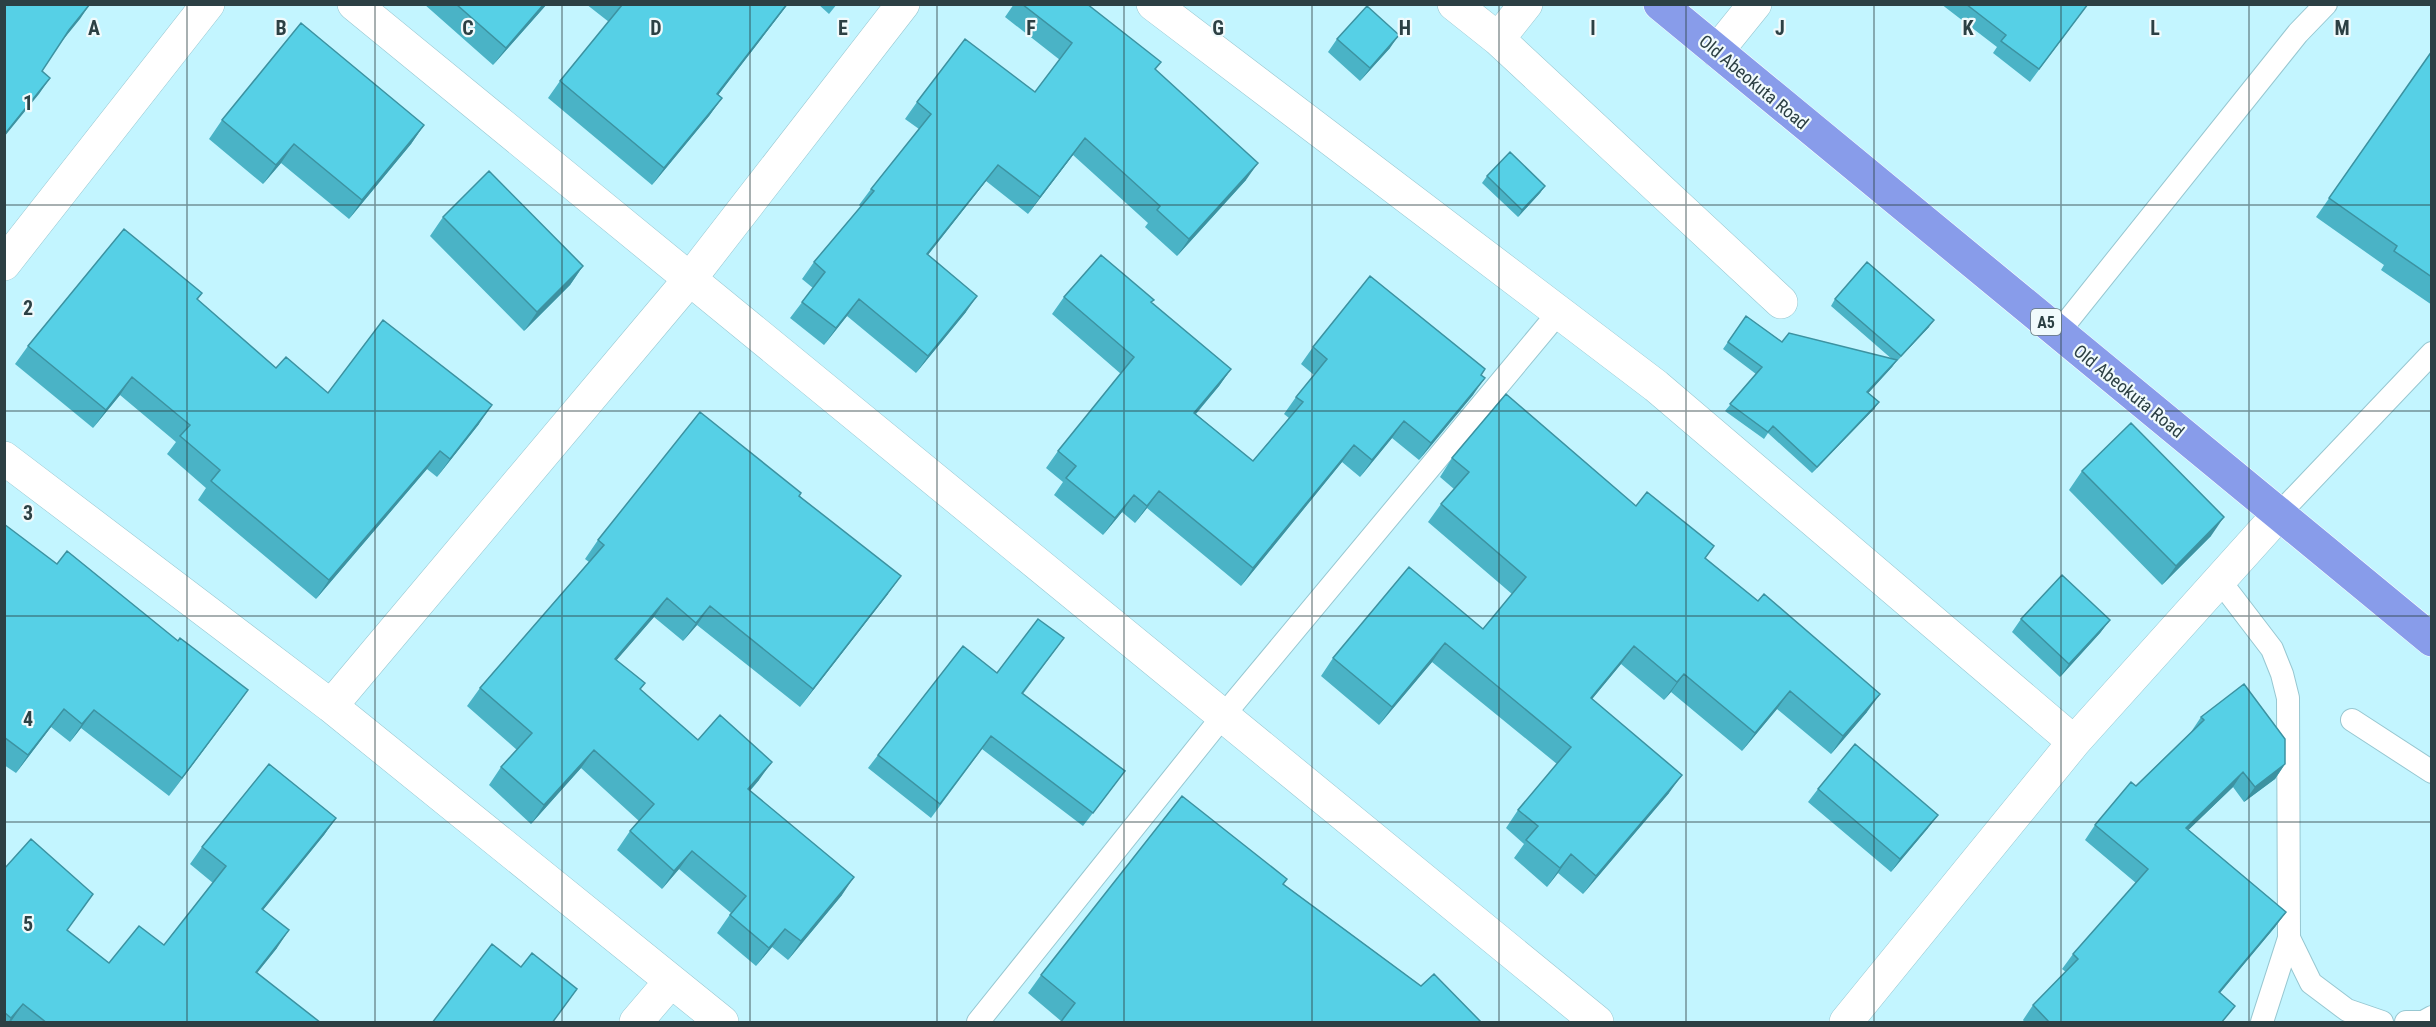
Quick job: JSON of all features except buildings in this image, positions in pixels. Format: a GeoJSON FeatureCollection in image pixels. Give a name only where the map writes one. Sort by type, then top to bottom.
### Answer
{"type":"FeatureCollection","features":[{"type":"Feature","properties":{"kind":"highway","name":"Old Abeokuta Road"},"geometry":{"type":"LineString","coordinates":[[1660,4],[2432,640]]}},
{"type":"Feature","properties":{"kind":"street"},"geometry":{"type":"LineString","coordinates":[[354,4],[1597,1023]]}},
{"type":"Feature","properties":{"kind":"street"},"geometry":{"type":"LineString","coordinates":[[331,706],[689,280],[903,4]]}},
{"type":"Feature","properties":{"kind":"street"},"geometry":{"type":"LineString","coordinates":[[1153,4],[1656,386],[2074,742]]}},
{"type":"Feature","properties":{"kind":"street"},"geometry":{"type":"LineString","coordinates":[[1454,4],[1498,39],[1781,302]]}},
{"type":"Feature","properties":{"kind":"street"},"geometry":{"type":"LineString","coordinates":[[1498,39],[1526,4]]}},
{"type":"Feature","properties":{"kind":"street"},"geometry":{"type":"LineString","coordinates":[[1717,51],[1755,4]]}},
{"type":"Feature","properties":{"kind":"street"},"geometry":{"type":"LineString","coordinates":[[4,264],[207,5]]}},
{"type":"Feature","properties":{"kind":"street"},"geometry":{"type":"LineString","coordinates":[[4,458],[331,706],[722,1023]]}},
{"type":"Feature","properties":{"kind":"street"},"geometry":{"type":"LineString","coordinates":[[1846,1023],[2074,742],[2279,514]]}},
{"type":"Feature","properties":{"kind":"street"},"geometry":{"type":"LineString","coordinates":[[636,1023],[671,981]]}},
{"type":"Feature","properties":{"kind":"lane"},"geometry":{"type":"LineString","coordinates":[[2058,333],[2298,33],[2326,4]]}},
{"type":"Feature","properties":{"kind":"lane"},"geometry":{"type":"LineString","coordinates":[[978,1023],[1223,716],[1559,312]]}},
{"type":"Feature","properties":{"kind":"lane"},"geometry":{"type":"LineString","coordinates":[[2279,514],[2432,352]]}},
{"type":"Feature","properties":{"kind":"lane"},"geometry":{"type":"LineString","coordinates":[[2220,581],[2272,649],[2288,698],[2289,938],[2262,1023]]}},
{"type":"Feature","properties":{"kind":"lane"},"geometry":{"type":"LineString","coordinates":[[2352,720],[2432,772]]}},
{"type":"Feature","properties":{"kind":"lane"},"geometry":{"type":"LineString","coordinates":[[2289,938],[2311,984],[2347,1010],[2382,1023]]}},
{"type":"Feature","properties":{"kind":"lane"},"geometry":{"type":"LineString","coordinates":[[2406,1023],[2423,1022],[2432,1017]]}}]}
